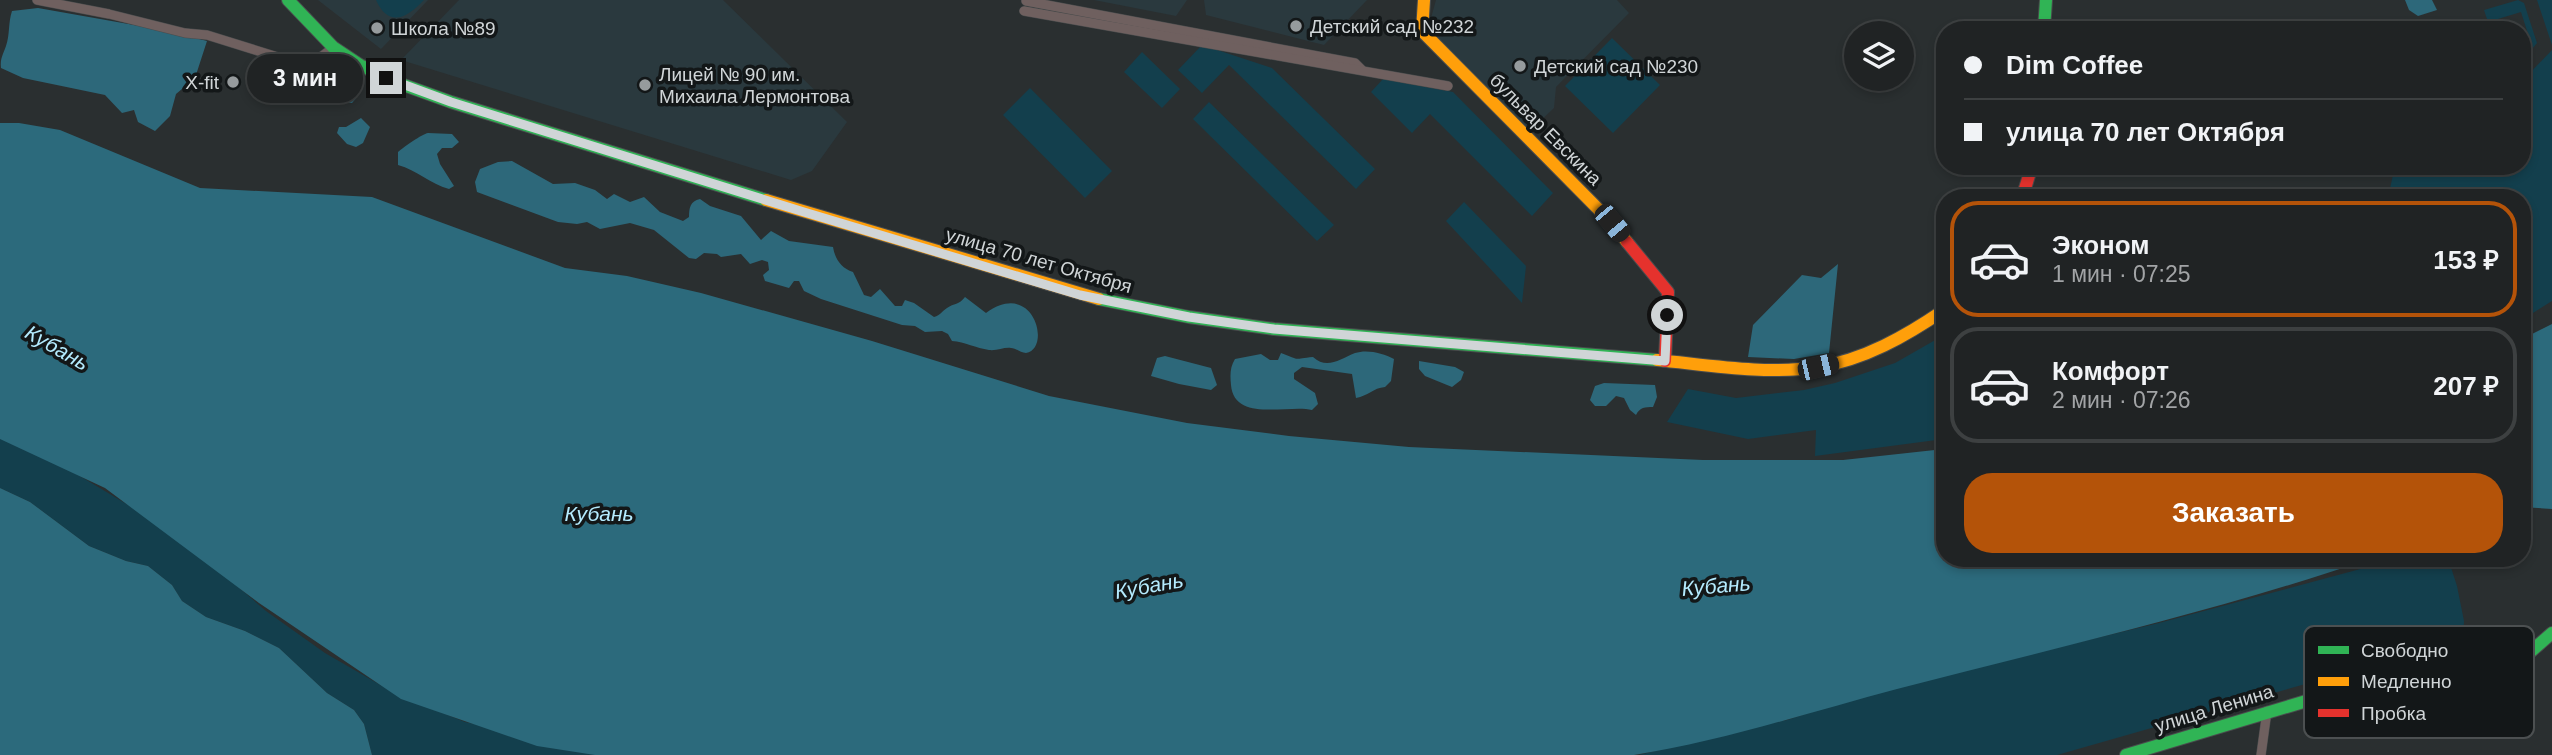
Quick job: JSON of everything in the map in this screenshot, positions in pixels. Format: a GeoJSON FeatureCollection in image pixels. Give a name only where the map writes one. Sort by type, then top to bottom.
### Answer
{"type":"FeatureCollection","features":[{"type":"Feature","properties":{"kind":"main road","name":"улица 70 лет Октября"},"geometry":{"type":"LineString","coordinates":[[288,0],[334,47],[371,71],[402,85],[1080,295],[1189,317],[1274,329],[1775,370],[1818,367],[1884,346],[1911,333],[1936,316]]}},
{"type":"Feature","properties":{"kind":"main road","name":"бульвар Евскина"},"geometry":{"type":"LineString","coordinates":[[1423,0],[1422,31],[1612,223],[1668,292],[1665,361]]}},
{"type":"Feature","properties":{"kind":"main road"},"geometry":{"type":"LineString","coordinates":[[2045,21],[2046,0]]}},
{"type":"Feature","properties":{"kind":"main road","name":"улица Ленина"},"geometry":{"type":"LineString","coordinates":[[2534,650],[2552,633]]}},
{"type":"Feature","properties":{"kind":"main road","name":"улица Ленина"},"geometry":{"type":"LineString","coordinates":[[2126,755],[2304,701]]}},
{"type":"Feature","properties":{"kind":"street"},"geometry":{"type":"LineString","coordinates":[[37,0],[185,33],[207,35],[300,64],[314,62],[334,47]]}},
{"type":"Feature","properties":{"kind":"street"},"geometry":{"type":"LineString","coordinates":[[1025,6],[1448,86]]}},
{"type":"Feature","properties":{"kind":"street"},"geometry":{"type":"LineString","coordinates":[[2261,755],[2267,711]]}},
{"type":"Feature","properties":{"kind":"shaded area","name":"Школа №89"},"geometry":{"type":"Polygon","coordinates":[[[318,0],[428,0],[381,49],[318,0]]]}},
{"type":"Feature","properties":{"kind":"shaded area"},"geometry":{"type":"Polygon","coordinates":[[[376,0],[424,0],[405,15],[393,17],[381,9],[376,0]]]}},
{"type":"Feature","properties":{"kind":"shaded area","name":"Лицей № 90 им. Михаила Лермонтова"},"geometry":{"type":"Polygon","coordinates":[[[459,0],[723,0],[847,122],[812,171],[791,180],[401,60],[459,0]]]}},
{"type":"Feature","properties":{"kind":"shaded area"},"geometry":{"type":"Polygon","coordinates":[[[1094,0],[1187,0],[1176,16],[1094,0]]]}},
{"type":"Feature","properties":{"kind":"shaded area","name":"Детский сад №232"},"geometry":{"type":"Polygon","coordinates":[[[1204,0],[1367,0],[1324,45],[1206,15],[1204,0]]]}},
{"type":"Feature","properties":{"kind":"shaded area","name":"Детский сад №230"},"geometry":{"type":"Polygon","coordinates":[[[1436,0],[1617,0],[1629,13],[1556,87],[1554,108],[1536,125],[1522,126],[1428,29],[1436,0]]]}},
{"type":"Feature","properties":{"kind":"shaded area"},"geometry":{"type":"Polygon","coordinates":[[[2405,0],[2432,0],[2437,10],[2418,16],[2409,10],[2405,0]]]}},
{"type":"Feature","properties":{"kind":"shaded area"},"geometry":{"type":"Polygon","coordinates":[[[2518,0],[2524,3],[2530,21],[2524,21],[2521,12],[2488,21],[2484,10],[2518,0]]]}},
{"type":"Feature","properties":{"kind":"shaded area"},"geometry":{"type":"Polygon","coordinates":[[[2537,0],[2552,0],[2552,45],[2537,0]]]}},
{"type":"Feature","properties":{"kind":"shaded area"},"geometry":{"type":"Polygon","coordinates":[[[38,8],[168,31],[207,41],[195,78],[176,94],[170,116],[155,131],[138,122],[134,110],[122,113],[105,95],[23,78],[1,68],[12,11],[38,8]]]}},
{"type":"Feature","properties":{"kind":"shaded area"},"geometry":{"type":"Polygon","coordinates":[[[2531,25],[2537,43],[2531,49],[2531,25]]]}},
{"type":"Feature","properties":{"kind":"shaded area"},"geometry":{"type":"Polygon","coordinates":[[[1612,38],[1660,85],[1613,133],[1565,86],[1612,38]]]}},
{"type":"Feature","properties":{"kind":"shaded area"},"geometry":{"type":"Polygon","coordinates":[[[1202,45],[1272,68],[1375,169],[1356,189],[1229,65],[1202,93],[1178,70],[1202,45]]]}},
{"type":"Feature","properties":{"kind":"shaded area"},"geometry":{"type":"Polygon","coordinates":[[[2552,50],[2552,301],[2531,314],[2531,189],[2390,189],[2393,175],[2531,175],[2531,72],[2552,50]]]}},
{"type":"Feature","properties":{"kind":"shaded area"},"geometry":{"type":"Polygon","coordinates":[[[1142,52],[1180,89],[1162,108],[1124,72],[1142,52]]]}},
{"type":"Feature","properties":{"kind":"shaded area"},"geometry":{"type":"Polygon","coordinates":[[[1383,79],[1453,92],[1553,193],[1532,216],[1430,114],[1412,133],[1371,92],[1383,79]]]}},
{"type":"Feature","properties":{"kind":"shaded area"},"geometry":{"type":"Polygon","coordinates":[[[331,84],[358,96],[352,103],[327,95],[331,84]]]}},
{"type":"Feature","properties":{"kind":"shaded area"},"geometry":{"type":"Polygon","coordinates":[[[1030,88],[1112,171],[1085,198],[1003,115],[1030,88]]]}},
{"type":"Feature","properties":{"kind":"shaded area"},"geometry":{"type":"Polygon","coordinates":[[[1209,102],[1334,225],[1317,241],[1193,119],[1209,102]]]}},
{"type":"Feature","properties":{"kind":"shaded area"},"geometry":{"type":"Polygon","coordinates":[[[361,118],[370,127],[363,143],[356,147],[347,144],[337,133],[339,127],[346,127],[361,118]]]}},
{"type":"Feature","properties":{"kind":"shaded area"},"geometry":{"type":"Polygon","coordinates":[[[428,133],[452,134],[459,142],[452,148],[442,148],[437,154],[454,186],[449,189],[398,165],[398,152],[428,133]]]}},
{"type":"Feature","properties":{"kind":"shaded area"},"geometry":{"type":"Polygon","coordinates":[[[512,161],[553,184],[575,183],[595,190],[607,199],[614,194],[630,202],[644,197],[660,212],[683,221],[689,217],[692,203],[700,199],[710,206],[741,216],[761,240],[771,231],[789,241],[833,247],[839,262],[853,272],[864,295],[871,297],[880,289],[895,306],[902,306],[905,300],[934,317],[965,297],[986,313],[1003,305],[1016,304],[1027,309],[1034,318],[1037,340],[1034,349],[1026,353],[1011,348],[989,350],[952,341],[948,334],[942,331],[925,332],[915,326],[902,325],[821,299],[804,291],[799,281],[794,281],[789,288],[765,281],[763,275],[769,270],[768,262],[762,260],[750,264],[741,254],[721,257],[704,253],[696,259],[689,258],[654,230],[630,223],[600,229],[587,222],[558,222],[477,192],[475,182],[480,169],[498,162],[512,161]]]}},
{"type":"Feature","properties":{"kind":"shaded area"},"geometry":{"type":"Polygon","coordinates":[[[1464,202],[1526,266],[1522,303],[1446,221],[1464,202]]]}},
{"type":"Feature","properties":{"kind":"shaded area"},"geometry":{"type":"Polygon","coordinates":[[[1838,264],[1829,353],[1794,359],[1748,357],[1753,325],[1802,275],[1821,278],[1838,264]]]}},
{"type":"Feature","properties":{"kind":"shaded area"},"geometry":{"type":"Polygon","coordinates":[[[1936,340],[1936,440],[1815,456],[1816,430],[1748,439],[1667,422],[1688,389],[1736,398],[1804,390],[1835,383],[1895,363],[1936,340]]]}},
{"type":"Feature","properties":{"kind":"shaded area"},"geometry":{"type":"Polygon","coordinates":[[[1360,352],[1380,353],[1394,359],[1391,381],[1385,387],[1356,398],[1352,374],[1302,367],[1294,373],[1294,379],[1315,393],[1318,404],[1312,410],[1252,408],[1234,397],[1231,371],[1235,359],[1261,354],[1270,360],[1278,360],[1281,353],[1297,359],[1313,357],[1328,363],[1360,352]]]}},
{"type":"Feature","properties":{"kind":"shaded area"},"geometry":{"type":"Polygon","coordinates":[[[1165,356],[1211,368],[1217,385],[1211,390],[1151,376],[1157,358],[1165,356]]]}},
{"type":"Feature","properties":{"kind":"shaded area"},"geometry":{"type":"Polygon","coordinates":[[[1419,361],[1455,367],[1464,372],[1461,380],[1452,387],[1425,376],[1419,369],[1419,361]]]}},
{"type":"Feature","properties":{"kind":"shaded area"},"geometry":{"type":"Polygon","coordinates":[[[1604,383],[1655,385],[1657,397],[1653,407],[1643,408],[1636,415],[1624,398],[1616,396],[1606,406],[1595,406],[1590,400],[1595,386],[1604,383]]]}},
{"type":"Feature","properties":{"kind":"shaded area"},"geometry":{"type":"Polygon","coordinates":[[[0,428],[178,535],[266,611],[325,653],[396,694],[465,722],[632,755],[372,755],[364,724],[354,710],[327,693],[279,648],[245,631],[206,617],[182,601],[172,585],[148,566],[126,561],[89,546],[30,502],[0,488],[0,428]]]}},
{"type":"Feature","properties":{"kind":"shaded area"},"geometry":{"type":"Polygon","coordinates":[[[2451,567],[2464,626],[2304,626],[2304,684],[2057,755],[1639,755],[1787,720],[1877,691],[2159,623],[2364,568],[2451,567]]]}},
{"type":"Feature","properties":{"kind":"water","name":"Кубань"},"geometry":{"type":"Polygon","coordinates":[[[0,123],[19,123],[60,130],[200,188],[372,197],[565,268],[627,276],[701,293],[872,341],[1049,396],[1187,423],[1409,447],[1703,460],[1843,460],[1936,450],[1936,567],[2345,567],[2136,628],[1733,734],[1634,755],[595,755],[537,746],[401,699],[259,603],[105,488],[0,439],[0,123]]]}},
{"type":"Feature","properties":{"kind":"water"},"geometry":{"type":"Polygon","coordinates":[[[2552,324],[2552,509],[2531,508],[2531,334],[2552,324]]]}},
{"type":"Feature","properties":{"kind":"water"},"geometry":{"type":"Polygon","coordinates":[[[0,488],[30,502],[89,546],[126,561],[148,566],[172,585],[182,601],[206,617],[245,631],[279,648],[327,693],[354,710],[364,724],[372,755],[0,755],[0,488]]]}},
{"type":"Feature","properties":{"kind":"traffic: fast"},"geometry":{"type":"LineString","coordinates":[[288,0],[333,47],[390,80],[451,102],[766,200]]}},
{"type":"Feature","properties":{"kind":"traffic: fast"},"geometry":{"type":"LineString","coordinates":[[2045,21],[2046,0]]}},
{"type":"Feature","properties":{"kind":"traffic: fast"},"geometry":{"type":"LineString","coordinates":[[1099,299],[1189,317],[1274,329],[1657,360]]}},
{"type":"Feature","properties":{"kind":"traffic: fast"},"geometry":{"type":"LineString","coordinates":[[2534,649],[2552,633]]}},
{"type":"Feature","properties":{"kind":"traffic: fast"},"geometry":{"type":"LineString","coordinates":[[2126,755],[2304,702]]}},
{"type":"Feature","properties":{"kind":"traffic: slow"},"geometry":{"type":"LineString","coordinates":[[1424,0],[1422,31],[1612,223],[1627,242]]}},
{"type":"Feature","properties":{"kind":"traffic: slow"},"geometry":{"type":"LineString","coordinates":[[766,200],[1099,299]]}},
{"type":"Feature","properties":{"kind":"traffic: slow"},"geometry":{"type":"LineString","coordinates":[[1657,360],[1757,370],[1818,367],[1852,359],[1884,346],[1936,315]]}},
{"type":"Feature","properties":{"kind":"traffic: jam"},"geometry":{"type":"LineString","coordinates":[[2025,189],[2029,175]]}},
{"type":"Feature","properties":{"kind":"traffic: jam"},"geometry":{"type":"LineString","coordinates":[[1627,242],[1668,292],[1665,361]]}},
{"type":"Feature","properties":{"kind":"place","name":"Детский сад №232"},"geometry":{"type":"Point","coordinates":[1296,26]}},
{"type":"Feature","properties":{"kind":"place","name":"Школа №89"},"geometry":{"type":"Point","coordinates":[377,28]}},
{"type":"Feature","properties":{"kind":"place","name":"Детский сад №230"},"geometry":{"type":"Point","coordinates":[1520,66]}},
{"type":"Feature","properties":{"kind":"place","name":"X-fit"},"geometry":{"type":"Point","coordinates":[233,82]}},
{"type":"Feature","properties":{"kind":"place","name":"Лицей № 90 им. Михаила Лермонтова"},"geometry":{"type":"Point","coordinates":[645,85]}},
{"type":"Feature","properties":{"kind":"route"},"geometry":{"type":"LineString","coordinates":[[386,78],[451,102],[1080,295],[1189,317],[1274,329],[1665,361],[1667,315]]}}]}
